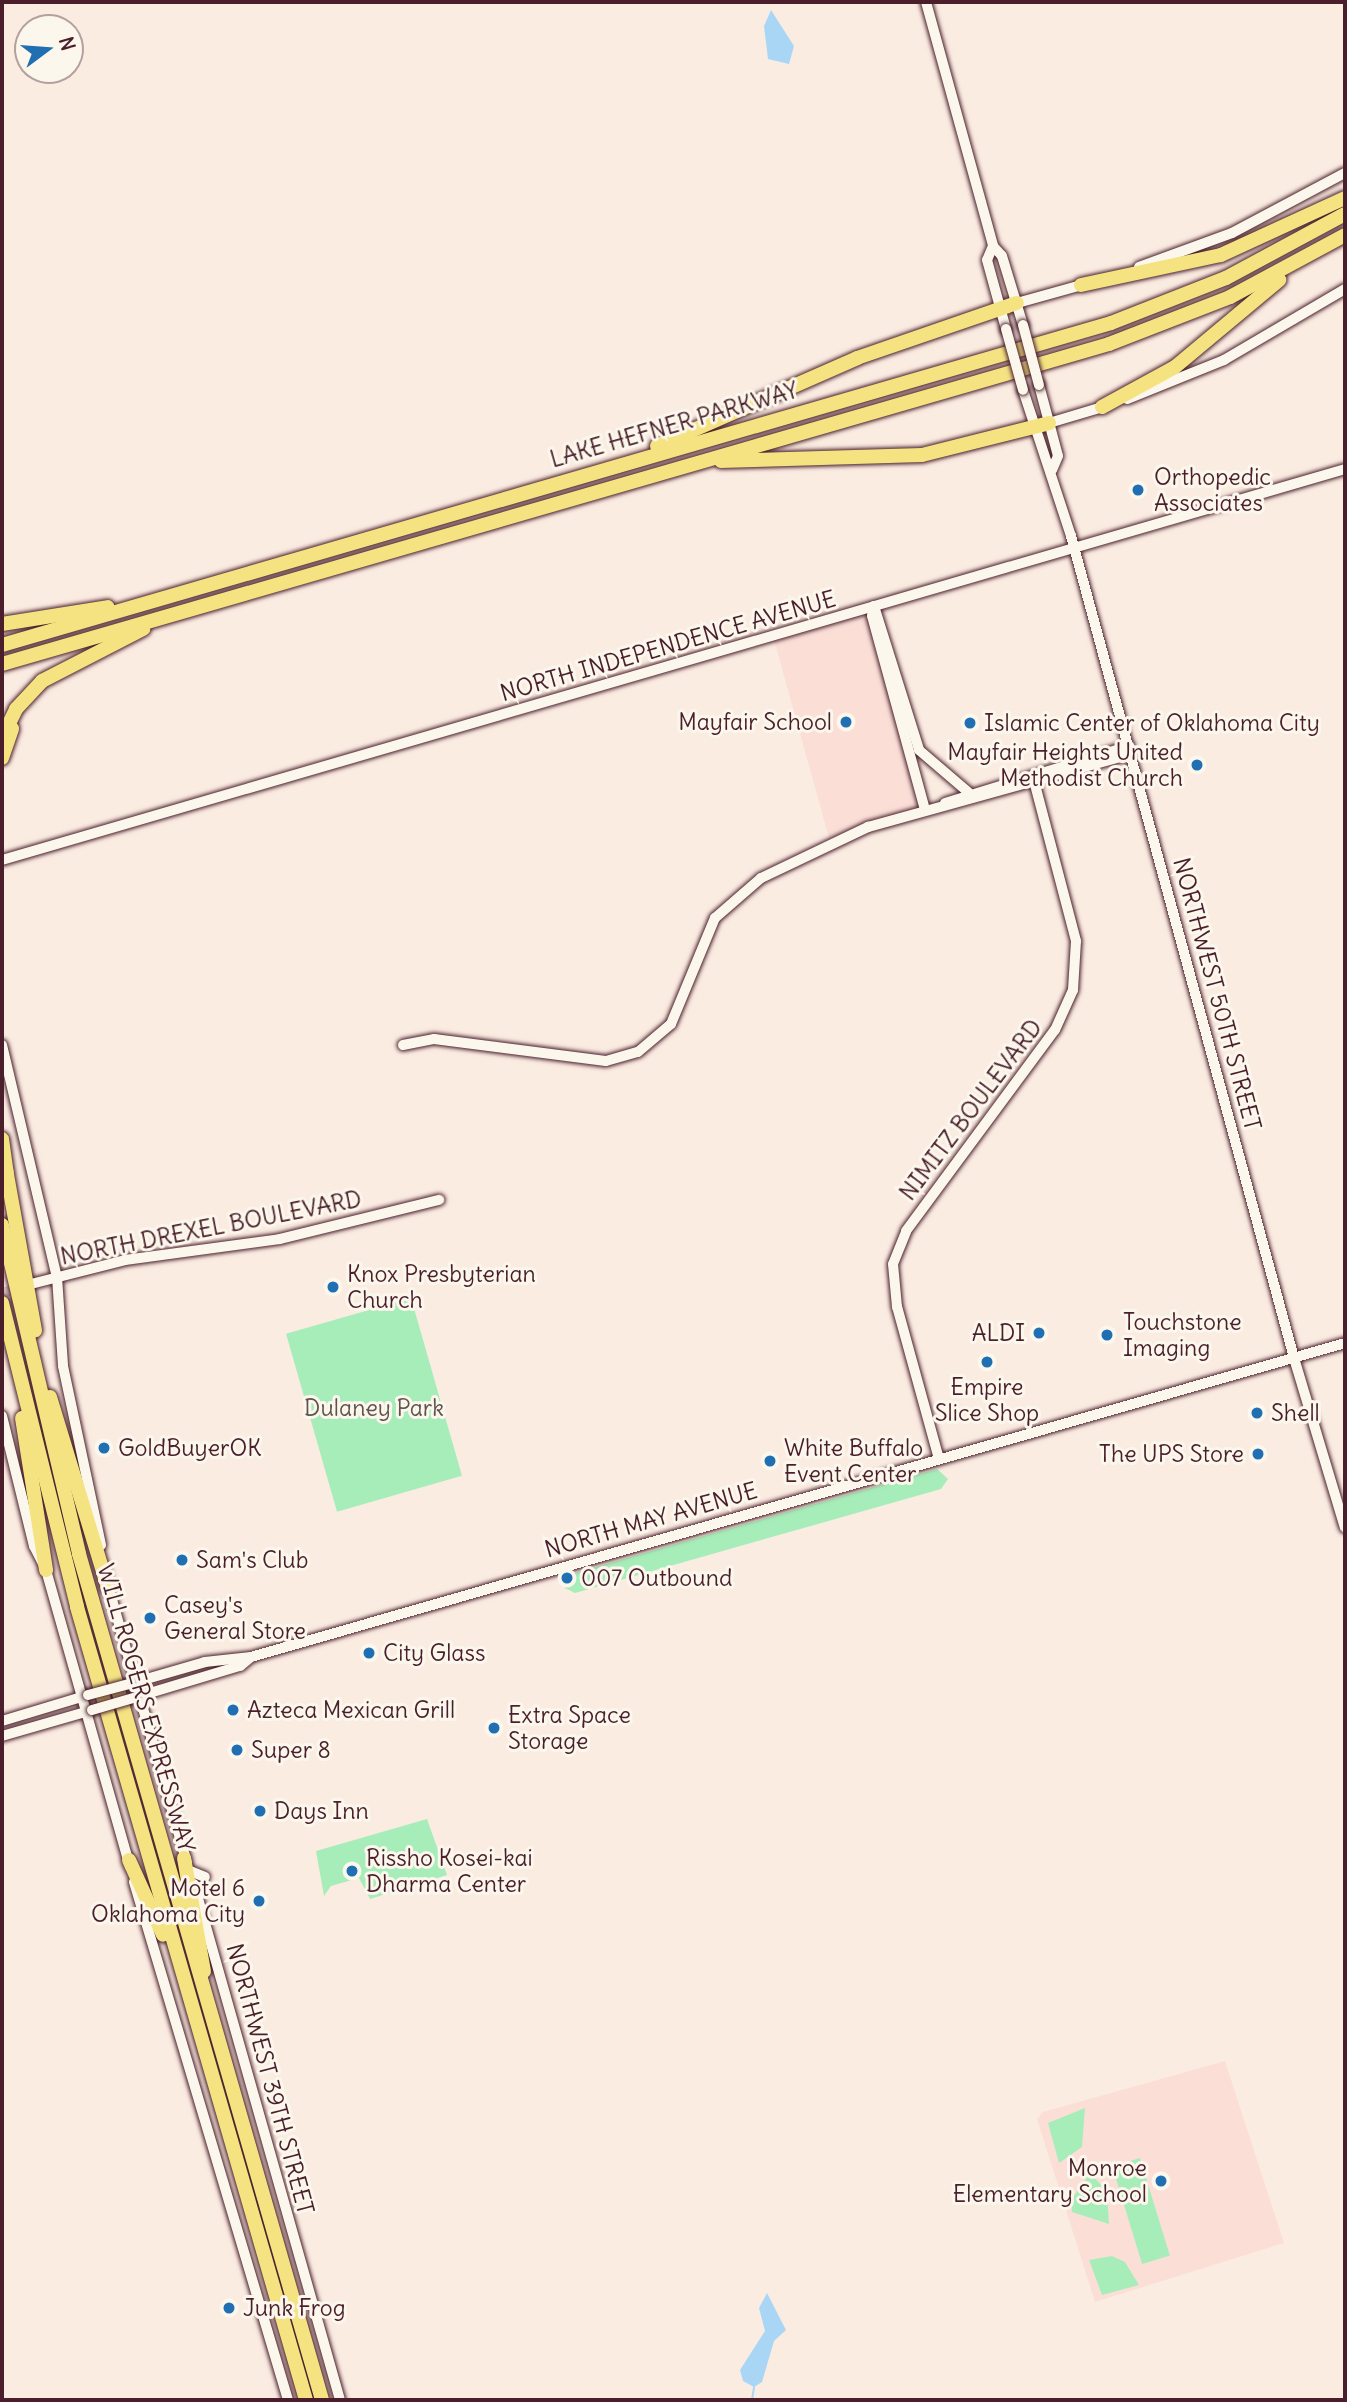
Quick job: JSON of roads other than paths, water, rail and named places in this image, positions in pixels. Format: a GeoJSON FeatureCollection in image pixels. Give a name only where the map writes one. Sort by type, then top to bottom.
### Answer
{"type":"FeatureCollection","features":[{"type":"Feature","properties":{"kind":"highway"},"geometry":{"type":"LineString","coordinates":[[1081,285],[1222,255],[1345,198]]}},
{"type":"Feature","properties":{"kind":"highway","name":"LAKE HEFNER PARKWAY"},"geometry":{"type":"LineString","coordinates":[[2,645],[1111,323],[1226,278],[1345,214]]}},
{"type":"Feature","properties":{"kind":"highway","name":"LAKE HEFNER PARKWAY"},"geometry":{"type":"LineString","coordinates":[[2,664],[1109,344],[1198,311],[1312,255],[1345,235]]}},
{"type":"Feature","properties":{"kind":"highway"},"geometry":{"type":"LineString","coordinates":[[1102,407],[1175,367],[1312,255]]}},
{"type":"Feature","properties":{"kind":"highway"},"geometry":{"type":"LineString","coordinates":[[607,468],[857,358],[1017,303]]}},
{"type":"Feature","properties":{"kind":"highway"},"geometry":{"type":"LineString","coordinates":[[706,460],[922,455],[1049,423]]}},
{"type":"Feature","properties":{"kind":"highway"},"geometry":{"type":"LineString","coordinates":[[2,624],[148,603]]}},
{"type":"Feature","properties":{"kind":"highway"},"geometry":{"type":"LineString","coordinates":[[2,738],[27,696],[60,668],[165,617]]}},
{"type":"Feature","properties":{"kind":"highway"},"geometry":{"type":"LineString","coordinates":[[2,758],[27,696]]}},
{"type":"Feature","properties":{"kind":"highway"},"geometry":{"type":"LineString","coordinates":[[2,1139],[15,1282]]}},
{"type":"Feature","properties":{"kind":"highway"},"geometry":{"type":"LineString","coordinates":[[6,1169],[49,1393],[108,1588]]}},
{"type":"Feature","properties":{"kind":"highway","name":"WILL ROGERS EXPRESSWAY"},"geometry":{"type":"LineString","coordinates":[[2,1225],[79,1554],[322,2400]]}},
{"type":"Feature","properties":{"kind":"highway","name":"WILL ROGERS EXPRESSWAY"},"geometry":{"type":"LineString","coordinates":[[2,1303],[77,1607],[306,2400]]}},
{"type":"Feature","properties":{"kind":"highway"},"geometry":{"type":"LineString","coordinates":[[17,1368],[46,1570]]}},
{"type":"Feature","properties":{"kind":"highway"},"geometry":{"type":"LineString","coordinates":[[129,1860],[189,1997]]}},
{"type":"Feature","properties":{"kind":"highway"},"geometry":{"type":"LineString","coordinates":[[187,1864],[211,2017]]}},
{"type":"Feature","properties":{"kind":"main road","name":"NORTHWEST 50TH STREET"},"geometry":{"type":"LineString","coordinates":[[926,2],[993,246],[1017,303],[1023,325],[1058,456],[1052,470]]}},
{"type":"Feature","properties":{"kind":"main road","name":"NORTHWEST 50TH STREET"},"geometry":{"type":"LineString","coordinates":[[993,246],[987,260],[1032,428],[1052,470],[1074,548],[1294,1358]]}},
{"type":"Feature","properties":{"kind":"main road","name":"NORTHWEST 39TH STREET"},"geometry":{"type":"LineString","coordinates":[[57,1277],[63,1366],[108,1588],[131,1683],[187,1864],[340,2400]]}},
{"type":"Feature","properties":{"kind":"main road","name":"NORTH MAY AVENUE"},"geometry":{"type":"LineString","coordinates":[[2,1721],[205,1662],[251,1657],[1345,1343]]}},
{"type":"Feature","properties":{"kind":"main road"},"geometry":{"type":"LineString","coordinates":[[2,1416],[34,1546],[46,1570],[90,1711],[138,1898],[288,2400]]}},
{"type":"Feature","properties":{"kind":"main road","name":"NORTH MAY AVENUE"},"geometry":{"type":"LineString","coordinates":[[2,1736],[240,1666],[251,1657]]}},
{"type":"Feature","properties":{"kind":"main road"},"geometry":{"type":"LineString","coordinates":[[187,1864],[205,1877]]}},
{"type":"Feature","properties":{"kind":"street"},"geometry":{"type":"LineString","coordinates":[[1017,303],[1081,285],[1232,233],[1345,173]]}},
{"type":"Feature","properties":{"kind":"street"},"geometry":{"type":"LineString","coordinates":[[1049,423],[1102,407],[1224,360],[1345,289]]}},
{"type":"Feature","properties":{"kind":"street","name":"NORTH INDEPENDENCE AVENUE"},"geometry":{"type":"LineString","coordinates":[[2,860],[1345,470]]}},
{"type":"Feature","properties":{"kind":"street"},"geometry":{"type":"LineString","coordinates":[[874,606],[921,753],[968,792]]}},
{"type":"Feature","properties":{"kind":"street"},"geometry":{"type":"LineString","coordinates":[[874,606],[872,616],[925,810]]}},
{"type":"Feature","properties":{"kind":"street"},"geometry":{"type":"LineString","coordinates":[[945,803],[968,792],[1034,781],[1130,750]]}},
{"type":"Feature","properties":{"kind":"street"},"geometry":{"type":"LineString","coordinates":[[403,1045],[434,1039],[606,1061],[638,1052],[671,1024],[710,925],[731,899],[819,846],[945,803],[1130,750]]}},
{"type":"Feature","properties":{"kind":"street","name":"NIMITZ BOULEVARD"},"geometry":{"type":"LineString","coordinates":[[939,1460],[897,1307],[893,1264],[906,1231],[1055,1030],[1073,989],[1076,941],[1034,781]]}},
{"type":"Feature","properties":{"kind":"street"},"geometry":{"type":"LineString","coordinates":[[2,1045],[57,1277]]}},
{"type":"Feature","properties":{"kind":"street","name":"NORTH DREXEL BOULEVARD"},"geometry":{"type":"LineString","coordinates":[[31,1284],[57,1277],[280,1239],[439,1200]]}},
{"type":"Feature","properties":{"kind":"street","name":"NORTHWEST 50TH STREET"},"geometry":{"type":"LineString","coordinates":[[1294,1358],[1345,1528]]}},
{"type":"Feature","properties":{"kind":"water"},"geometry":{"type":"Polygon","coordinates":[[[771,10],[794,46],[789,64],[768,59],[764,26],[771,10]]]}},
{"type":"Feature","properties":{"kind":"water"},"geometry":{"type":"Polygon","coordinates":[[[767,2293],[786,2330],[774,2341],[762,2382],[754,2387],[743,2381],[740,2370],[765,2331],[759,2308],[767,2293]]]}},
{"type":"Feature","properties":{"kind":"waterway"},"geometry":{"type":"LineString","coordinates":[[2,2387],[3,2400]]}},
{"type":"Feature","properties":{"kind":"waterway"},"geometry":{"type":"LineString","coordinates":[[752,2400],[754,2387]]}},
{"type":"Feature","properties":{"kind":"tunnel"},"geometry":{"type":"LineString","coordinates":[[2,1293],[20,1288]]}},
{"type":"Feature","properties":{"kind":"place","name":"Orthopedic Associates"},"geometry":{"type":"Point","coordinates":[1138,490]}},
{"type":"Feature","properties":{"kind":"place","name":"Mayfair School"},"geometry":{"type":"Point","coordinates":[846,722]}},
{"type":"Feature","properties":{"kind":"place","name":"Islamic Center of Oklahoma City"},"geometry":{"type":"Point","coordinates":[970,723]}},
{"type":"Feature","properties":{"kind":"place","name":"Mayfair Heights United Methodist Church"},"geometry":{"type":"Point","coordinates":[1197,765]}},
{"type":"Feature","properties":{"kind":"place","name":"Knox Presbyterian Church"},"geometry":{"type":"Point","coordinates":[333,1287]}},
{"type":"Feature","properties":{"kind":"place","name":"ALDI"},"geometry":{"type":"Point","coordinates":[1039,1333]}},
{"type":"Feature","properties":{"kind":"place","name":"Touchstone Imaging"},"geometry":{"type":"Point","coordinates":[1107,1335]}},
{"type":"Feature","properties":{"kind":"place","name":"Empire Slice Shop"},"geometry":{"type":"Point","coordinates":[987,1362]}},
{"type":"Feature","properties":{"kind":"place","name":"Shell"},"geometry":{"type":"Point","coordinates":[1257,1413]}},
{"type":"Feature","properties":{"kind":"place","name":"GoldBuyerOK"},"geometry":{"type":"Point","coordinates":[104,1448]}},
{"type":"Feature","properties":{"kind":"place","name":"The UPS Store"},"geometry":{"type":"Point","coordinates":[1258,1454]}},
{"type":"Feature","properties":{"kind":"place","name":"White Buffalo Event Center"},"geometry":{"type":"Point","coordinates":[770,1461]}},
{"type":"Feature","properties":{"kind":"place","name":"Sam's Club"},"geometry":{"type":"Point","coordinates":[182,1560]}},
{"type":"Feature","properties":{"kind":"place","name":"007 Outbound"},"geometry":{"type":"Point","coordinates":[567,1578]}},
{"type":"Feature","properties":{"kind":"place","name":"Casey's General Store"},"geometry":{"type":"Point","coordinates":[150,1618]}},
{"type":"Feature","properties":{"kind":"place","name":"City Glass"},"geometry":{"type":"Point","coordinates":[369,1653]}},
{"type":"Feature","properties":{"kind":"place","name":"Azteca Mexican Grill"},"geometry":{"type":"Point","coordinates":[233,1710]}},
{"type":"Feature","properties":{"kind":"place","name":"Extra Space Storage"},"geometry":{"type":"Point","coordinates":[494,1728]}},
{"type":"Feature","properties":{"kind":"place","name":"Super 8"},"geometry":{"type":"Point","coordinates":[237,1750]}},
{"type":"Feature","properties":{"kind":"place","name":"Days Inn"},"geometry":{"type":"Point","coordinates":[260,1811]}},
{"type":"Feature","properties":{"kind":"place","name":"Rissho Kosei-kai Dharma Center"},"geometry":{"type":"Point","coordinates":[352,1871]}},
{"type":"Feature","properties":{"kind":"place","name":"Motel 6 Oklahoma City"},"geometry":{"type":"Point","coordinates":[259,1901]}},
{"type":"Feature","properties":{"kind":"place","name":"Monroe Elementary School"},"geometry":{"type":"Point","coordinates":[1161,2181]}},
{"type":"Feature","properties":{"kind":"place","name":"Junk Frog"},"geometry":{"type":"Point","coordinates":[229,2308]}},
{"type":"Feature","properties":{"kind":"park label","name":"Dulaney Park"},"geometry":{"type":"Point","coordinates":[374,1408]}}]}
